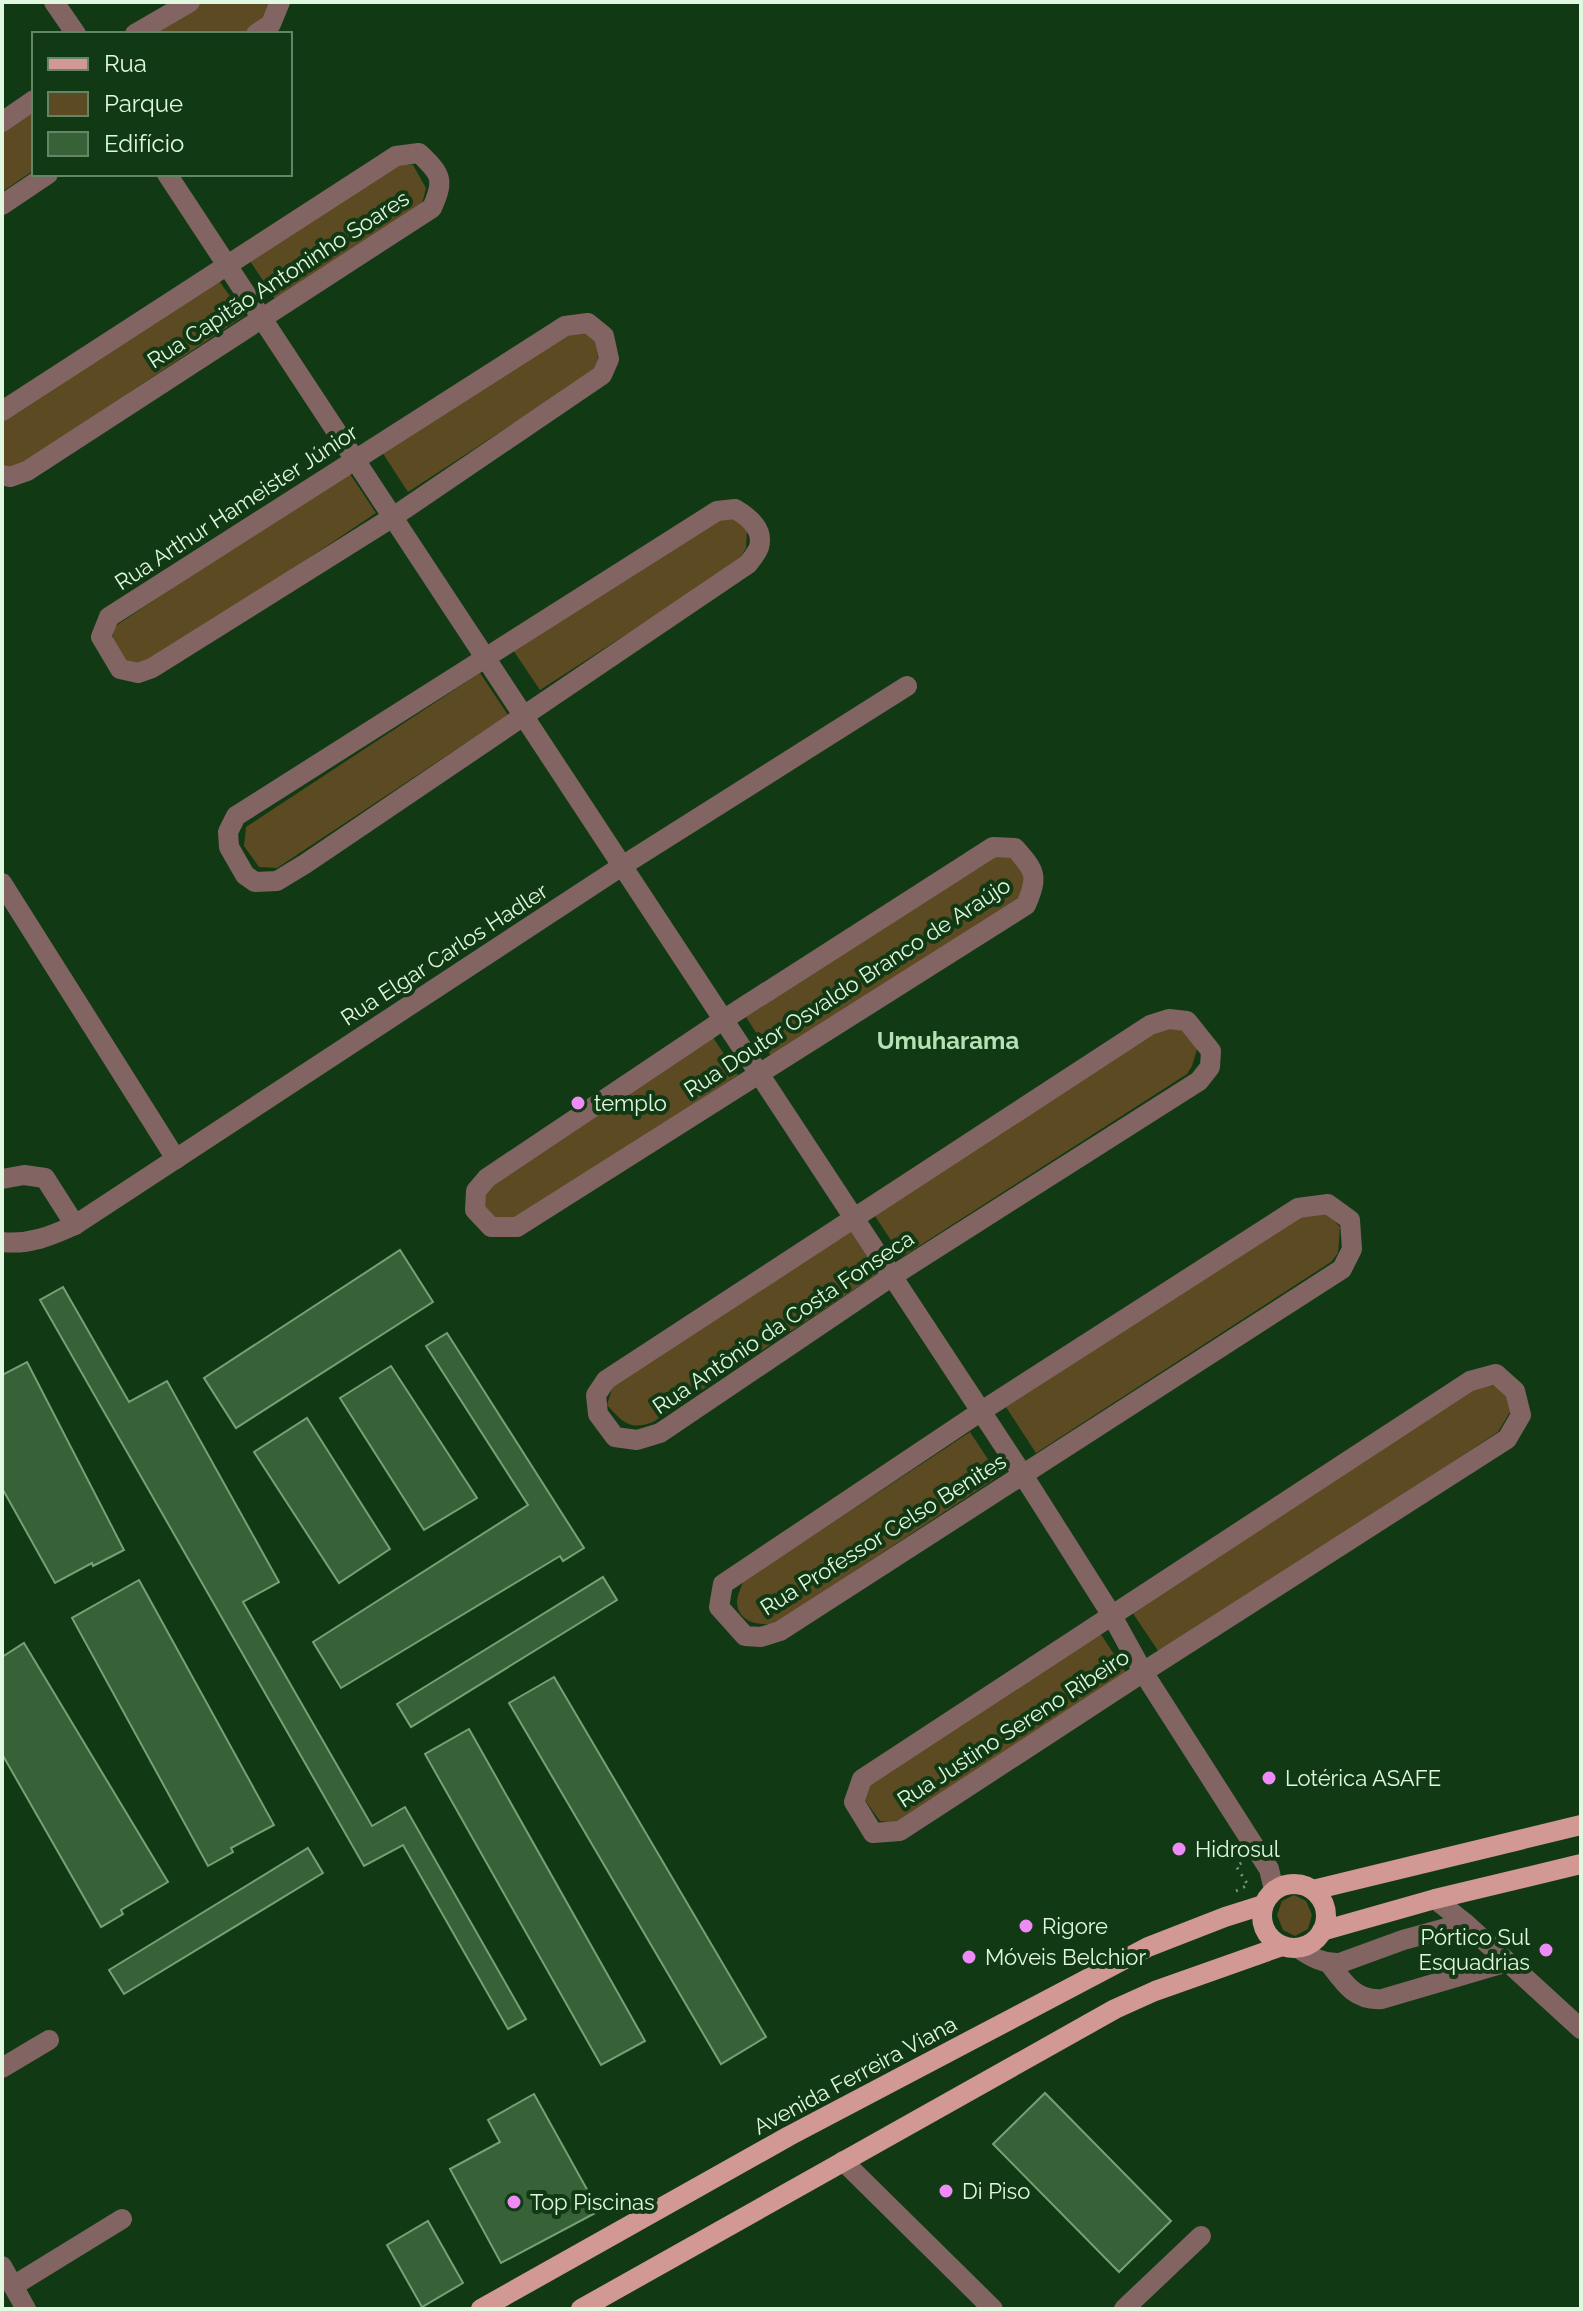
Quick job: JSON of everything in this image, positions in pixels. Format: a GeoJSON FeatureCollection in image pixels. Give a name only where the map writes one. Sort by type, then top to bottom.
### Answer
{"type":"FeatureCollection","features":[{"type":"Feature","properties":{"kind":"main road"},"geometry":{"type":"LineString","coordinates":[[1313,1890],[1581,1825]]}},
{"type":"Feature","properties":{"kind":"main road"},"geometry":{"type":"LineString","coordinates":[[1322,1931],[1427,1901],[1581,1864]]}},
{"type":"Feature","properties":{"kind":"main road"},"geometry":{"type":"LineString","coordinates":[[581,2309],[1115,2009],[1155,1991],[1312,1942],[1322,1931],[1326,1913],[1313,1890],[1297,1884],[1275,1893],[1262,1924],[1267,1934],[1290,1947]]}},
{"type":"Feature","properties":{"kind":"main road","name":"Avenida Ferreira Viana"},"geometry":{"type":"LineString","coordinates":[[481,2309],[789,2136],[1148,1947],[1225,1917],[1275,1893]]}},
{"type":"Feature","properties":{"kind":"street"},"geometry":{"type":"LineString","coordinates":[[54,2],[75,32]]}},
{"type":"Feature","properties":{"kind":"street"},"geometry":{"type":"LineString","coordinates":[[138,32],[190,2]]}},
{"type":"Feature","properties":{"kind":"street"},"geometry":{"type":"LineString","coordinates":[[259,32],[271,24],[280,2]]}},
{"type":"Feature","properties":{"kind":"street"},"geometry":{"type":"LineString","coordinates":[[2,122],[32,101]]}},
{"type":"Feature","properties":{"kind":"street","name":"Rua Capitão Antoninho Soares"},"geometry":{"type":"LineString","coordinates":[[2,411],[396,156],[419,153],[437,170],[441,189],[432,208],[27,471],[10,477],[2,475]]}},
{"type":"Feature","properties":{"kind":"street"},"geometry":{"type":"LineString","coordinates":[[2,205],[45,176]]}},
{"type":"Feature","properties":{"kind":"street"},"geometry":{"type":"LineString","coordinates":[[168,176],[1023,1475],[1111,1614],[1143,1672],[1269,1869],[1275,1893]]}},
{"type":"Feature","properties":{"kind":"street","name":"Rua Arthur Hameister Júnior"},"geometry":{"type":"LineString","coordinates":[[588,323],[604,336],[609,359],[602,375],[393,517],[152,668],[138,673],[120,669],[101,637],[109,617],[565,326],[588,323]]}},
{"type":"Feature","properties":{"kind":"street"},"geometry":{"type":"LineString","coordinates":[[735,509],[749,517],[758,530],[759,547],[748,564],[523,716],[277,881],[255,882],[245,875],[229,847],[228,832],[236,816],[717,511],[735,509]]}},
{"type":"Feature","properties":{"kind":"street","name":"Rua Elgar Carlos Hadler"},"geometry":{"type":"LineString","coordinates":[[2,1242],[19,1244],[46,1238],[75,1225],[622,866],[907,686]]}},
{"type":"Feature","properties":{"kind":"street","name":"Rua Doutor Osvaldo Branco de Araújo"},"geometry":{"type":"LineString","coordinates":[[993,847],[1015,848],[1033,868],[1033,888],[1026,905],[759,1075],[517,1227],[491,1227],[475,1210],[476,1191],[487,1178],[723,1020],[993,847]]}},
{"type":"Feature","properties":{"kind":"street"},"geometry":{"type":"LineString","coordinates":[[2,883],[176,1159]]}},
{"type":"Feature","properties":{"kind":"street","name":"Rua Antônio da Costa Fonseca"},"geometry":{"type":"LineString","coordinates":[[1169,1019],[1187,1021],[1211,1051],[1210,1067],[1199,1081],[891,1277],[660,1433],[637,1440],[615,1437],[598,1414],[596,1395],[606,1380],[1150,1025],[1169,1019]]}},
{"type":"Feature","properties":{"kind":"street"},"geometry":{"type":"LineString","coordinates":[[2,1179],[24,1175],[45,1178],[75,1225]]}},
{"type":"Feature","properties":{"kind":"street","name":"Rua Professor Celso Benites"},"geometry":{"type":"LineString","coordinates":[[1328,1204],[1350,1220],[1352,1249],[1342,1269],[1023,1475],[780,1631],[761,1637],[745,1636],[719,1607],[723,1584],[980,1412],[1298,1208],[1328,1204]]}},
{"type":"Feature","properties":{"kind":"street","name":"Rua Justino Sereno Ribeiro"},"geometry":{"type":"LineString","coordinates":[[1496,1374],[1515,1391],[1521,1415],[1507,1439],[1143,1672],[900,1831],[873,1833],[854,1802],[862,1779],[1470,1381],[1496,1374]]}},
{"type":"Feature","properties":{"kind":"street"},"geometry":{"type":"LineString","coordinates":[[1403,1940],[1427,1901],[1465,1923],[1581,2029]]}},
{"type":"Feature","properties":{"kind":"street"},"geometry":{"type":"LineString","coordinates":[[1290,1947],[1329,1963],[1345,1961],[1403,1940],[1465,1923]]}},
{"type":"Feature","properties":{"kind":"street"},"geometry":{"type":"LineString","coordinates":[[1329,1963],[1353,1993],[1382,1999],[1508,1962]]}},
{"type":"Feature","properties":{"kind":"street"},"geometry":{"type":"LineString","coordinates":[[2,2068],[49,2040]]}},
{"type":"Feature","properties":{"kind":"street"},"geometry":{"type":"LineString","coordinates":[[843,2161],[993,2309]]}},
{"type":"Feature","properties":{"kind":"street"},"geometry":{"type":"LineString","coordinates":[[13,2286],[122,2219]]}},
{"type":"Feature","properties":{"kind":"street"},"geometry":{"type":"LineString","coordinates":[[1124,2309],[1201,2236]]}},
{"type":"Feature","properties":{"kind":"street"},"geometry":{"type":"LineString","coordinates":[[2,2266],[26,2309]]}},
{"type":"Feature","properties":{"kind":"path"},"geometry":{"type":"LineString","coordinates":[[1227,1896],[1248,1885],[1236,1866]]}},
{"type":"Feature","properties":{"kind":"green space"},"geometry":{"type":"Polygon","coordinates":[[[200,2],[273,2],[267,20],[248,32],[151,32],[200,2]]]}},
{"type":"Feature","properties":{"kind":"green space"},"geometry":{"type":"Polygon","coordinates":[[[32,110],[32,171],[2,192],[2,131],[32,110]]]}},
{"type":"Feature","properties":{"kind":"green space"},"geometry":{"type":"Polygon","coordinates":[[[399,163],[413,165],[426,188],[422,204],[275,299],[250,261],[399,163]]]}},
{"type":"Feature","properties":{"kind":"green space"},"geometry":{"type":"Polygon","coordinates":[[[217,278],[244,316],[15,469],[2,468],[2,417],[217,278]]]}},
{"type":"Feature","properties":{"kind":"green space"},"geometry":{"type":"Polygon","coordinates":[[[585,331],[596,342],[598,359],[595,370],[408,492],[382,452],[565,333],[585,331]]]}},
{"type":"Feature","properties":{"kind":"green space"},"geometry":{"type":"Polygon","coordinates":[[[348,471],[376,513],[146,667],[128,666],[112,645],[114,627],[348,471]]]}},
{"type":"Feature","properties":{"kind":"green space"},"geometry":{"type":"Polygon","coordinates":[[[737,518],[747,531],[746,548],[738,562],[540,690],[513,650],[715,519],[737,518]]]}},
{"type":"Feature","properties":{"kind":"green space"},"geometry":{"type":"Polygon","coordinates":[[[480,673],[508,715],[277,868],[259,867],[244,846],[246,827],[480,673]]]}},
{"type":"Feature","properties":{"kind":"green space"},"geometry":{"type":"Polygon","coordinates":[[[996,856],[1014,857],[1025,871],[1026,888],[1015,902],[773,1059],[746,1017],[996,856]]]}},
{"type":"Feature","properties":{"kind":"green space"},"geometry":{"type":"Polygon","coordinates":[[[1170,1027],[1184,1030],[1198,1046],[1187,1074],[902,1257],[873,1213],[1155,1031],[1170,1027]]]}},
{"type":"Feature","properties":{"kind":"green space"},"geometry":{"type":"Polygon","coordinates":[[[712,1036],[738,1075],[516,1221],[494,1220],[481,1208],[482,1194],[493,1180],[712,1036]]]}},
{"type":"Feature","properties":{"kind":"green space"},"geometry":{"type":"Polygon","coordinates":[[[1326,1212],[1340,1227],[1338,1253],[1331,1262],[1036,1453],[1006,1407],[1302,1216],[1326,1212]]]}},
{"type":"Feature","properties":{"kind":"green space"},"geometry":{"type":"Polygon","coordinates":[[[849,1227],[879,1273],[653,1422],[632,1425],[607,1405],[614,1382],[849,1227]]]}},
{"type":"Feature","properties":{"kind":"green space"},"geometry":{"type":"Polygon","coordinates":[[[1495,1386],[1510,1394],[1510,1412],[1498,1432],[1161,1655],[1132,1612],[1472,1387],[1495,1386]]]}},
{"type":"Feature","properties":{"kind":"green space"},"geometry":{"type":"Polygon","coordinates":[[[970,1432],[999,1476],[774,1624],[756,1623],[741,1614],[737,1602],[743,1582],[970,1432]]]}},
{"type":"Feature","properties":{"kind":"green space"},"geometry":{"type":"Polygon","coordinates":[[[1100,1633],[1127,1674],[898,1823],[880,1821],[864,1799],[872,1781],[1100,1633]]]}},
{"type":"Feature","properties":{"kind":"green space"},"geometry":{"type":"Polygon","coordinates":[[[1294,1895],[1306,1901],[1312,1915],[1308,1929],[1295,1936],[1283,1930],[1277,1915],[1282,1901],[1294,1895]]]}},
{"type":"Feature","properties":{"kind":"building"},"geometry":{"type":"Polygon","coordinates":[[[400,1250],[433,1302],[236,1428],[204,1378],[400,1250]]]}},
{"type":"Feature","properties":{"kind":"building"},"geometry":{"type":"Polygon","coordinates":[[[63,1287],[129,1402],[167,1381],[279,1582],[243,1602],[372,1826],[405,1807],[526,2019],[508,2029],[403,1845],[364,1866],[40,1300],[63,1287]]]}},
{"type":"Feature","properties":{"kind":"building"},"geometry":{"type":"Polygon","coordinates":[[[447,1333],[584,1548],[563,1561],[560,1556],[341,1688],[313,1642],[528,1505],[426,1346],[447,1333]]]}},
{"type":"Feature","properties":{"kind":"building"},"geometry":{"type":"Polygon","coordinates":[[[27,1362],[124,1550],[55,1583],[2,1488],[2,1375],[27,1362]]]}},
{"type":"Feature","properties":{"kind":"building"},"geometry":{"type":"Polygon","coordinates":[[[391,1366],[477,1498],[424,1530],[340,1398],[391,1366]]]}},
{"type":"Feature","properties":{"kind":"building"},"geometry":{"type":"Polygon","coordinates":[[[307,1418],[390,1549],[339,1583],[254,1452],[307,1418]]]}},
{"type":"Feature","properties":{"kind":"building"},"geometry":{"type":"Polygon","coordinates":[[[603,1577],[617,1600],[411,1727],[397,1704],[603,1577]]]}},
{"type":"Feature","properties":{"kind":"building"},"geometry":{"type":"Polygon","coordinates":[[[139,1580],[274,1825],[231,1848],[233,1852],[208,1866],[72,1618],[139,1580]]]}},
{"type":"Feature","properties":{"kind":"building"},"geometry":{"type":"Polygon","coordinates":[[[24,1643],[168,1882],[121,1910],[123,1914],[101,1927],[2,1754],[2,1657],[24,1643]]]}},
{"type":"Feature","properties":{"kind":"building"},"geometry":{"type":"Polygon","coordinates":[[[554,1677],[766,2037],[721,2064],[509,1703],[554,1677]]]}},
{"type":"Feature","properties":{"kind":"building"},"geometry":{"type":"Polygon","coordinates":[[[469,1729],[645,2041],[601,2065],[425,1754],[469,1729]]]}},
{"type":"Feature","properties":{"kind":"building"},"geometry":{"type":"Polygon","coordinates":[[[308,1848],[323,1873],[124,1994],[109,1970],[308,1848]]]}},
{"type":"Feature","properties":{"kind":"building"},"geometry":{"type":"Polygon","coordinates":[[[1045,2093],[1171,2221],[1119,2272],[993,2144],[1045,2093]]]}},
{"type":"Feature","properties":{"kind":"building"},"geometry":{"type":"Polygon","coordinates":[[[534,2094],[599,2211],[501,2263],[450,2169],[500,2142],[488,2120],[534,2094]]]}},
{"type":"Feature","properties":{"kind":"building"},"geometry":{"type":"Polygon","coordinates":[[[428,2221],[463,2283],[422,2307],[387,2245],[428,2221]]]}},
{"type":"Feature","properties":{"kind":"place","name":"templo"},"geometry":{"type":"Point","coordinates":[578,1103]}},
{"type":"Feature","properties":{"kind":"place","name":"Lotérica ASAFE"},"geometry":{"type":"Point","coordinates":[1269,1778]}},
{"type":"Feature","properties":{"kind":"place","name":"Hidrosul"},"geometry":{"type":"Point","coordinates":[1179,1849]}},
{"type":"Feature","properties":{"kind":"place","name":"Rigore"},"geometry":{"type":"Point","coordinates":[1026,1926]}},
{"type":"Feature","properties":{"kind":"place","name":"Pórtico Sul Esquadrias"},"geometry":{"type":"Point","coordinates":[1546,1950]}},
{"type":"Feature","properties":{"kind":"place","name":"Móveis Belchior"},"geometry":{"type":"Point","coordinates":[969,1957]}},
{"type":"Feature","properties":{"kind":"place","name":"Di Piso"},"geometry":{"type":"Point","coordinates":[946,2191]}},
{"type":"Feature","properties":{"kind":"place","name":"Top Piscinas"},"geometry":{"type":"Point","coordinates":[514,2202]}},
{"type":"Feature","properties":{"kind":"district","name":"Umuharama"},"geometry":{"type":"Point","coordinates":[948,1041]}}]}
